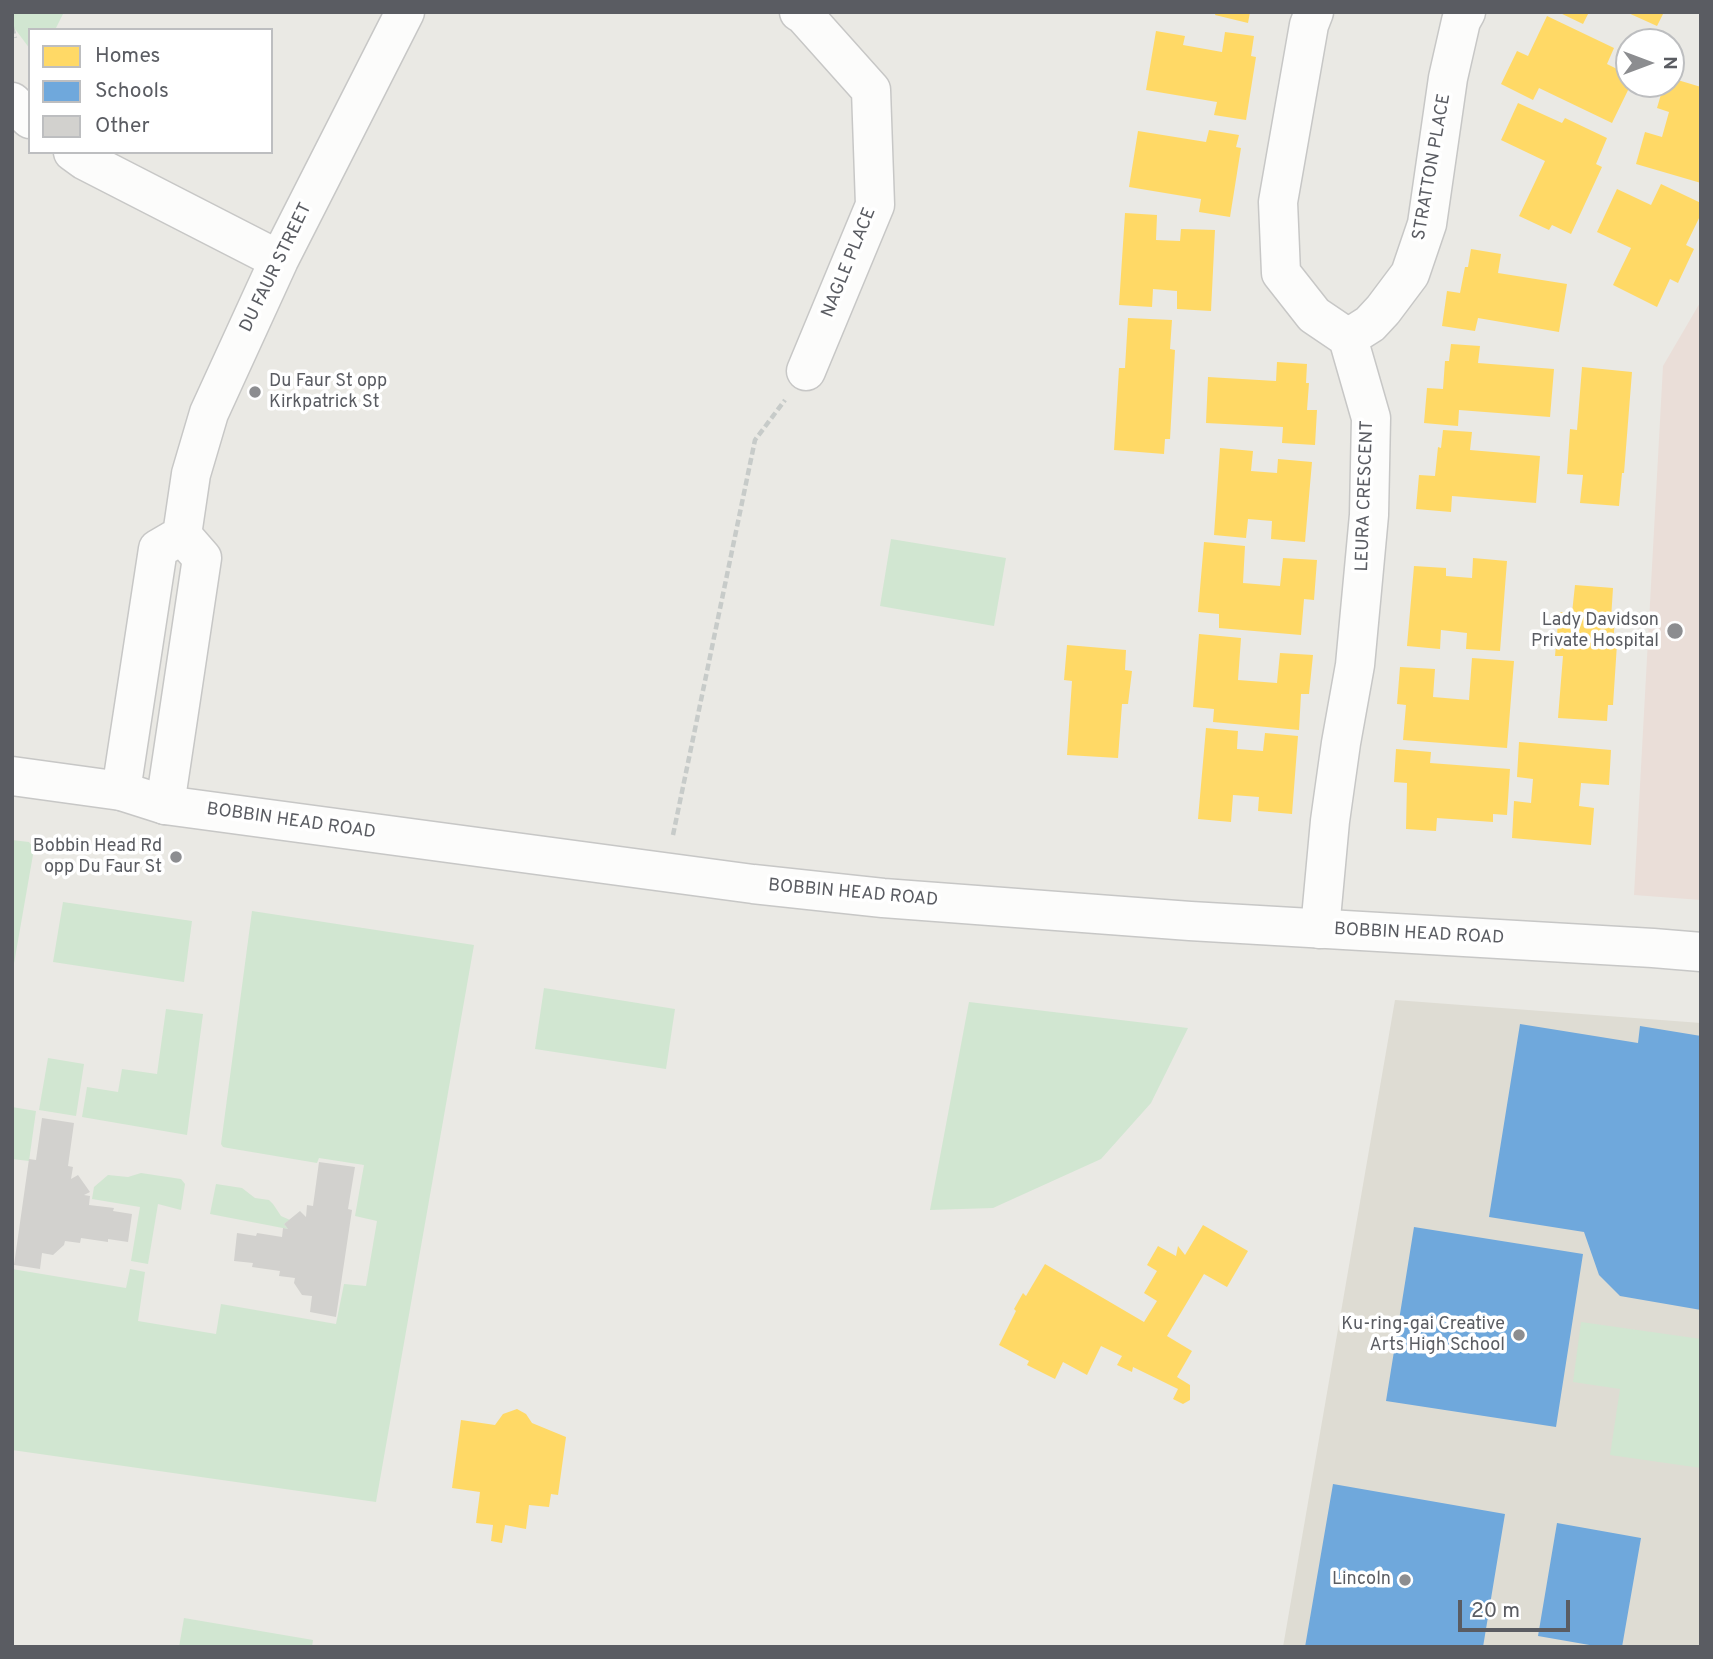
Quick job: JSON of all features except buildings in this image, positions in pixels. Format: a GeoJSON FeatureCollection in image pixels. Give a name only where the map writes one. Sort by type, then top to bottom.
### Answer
{"type":"FeatureCollection","features":[{"type":"Feature","properties":{"kind":"street","name":"DU FAUR STREET"},"geometry":{"type":"LineString","coordinates":[[182,535],[191,474],[209,413],[279,260],[405,12]]}},
{"type":"Feature","properties":{"kind":"street","name":"NAGLE PLACE"},"geometry":{"type":"LineString","coordinates":[[799,12],[870,90],[875,205],[806,371]]}},
{"type":"Feature","properties":{"kind":"street"},"geometry":{"type":"LineString","coordinates":[[1314,12],[1304,51],[1278,202],[1281,273],[1314,315],[1348,338]]}},
{"type":"Feature","properties":{"kind":"street","name":"STRATTON PLACE"},"geometry":{"type":"LineString","coordinates":[[1348,338],[1370,324],[1410,274],[1426,224],[1448,78],[1461,21],[1466,12]]}},
{"type":"Feature","properties":{"kind":"street"},"geometry":{"type":"LineString","coordinates":[[12,102],[28,117]]}},
{"type":"Feature","properties":{"kind":"street"},"geometry":{"type":"LineString","coordinates":[[76,154],[279,260]]}},
{"type":"Feature","properties":{"kind":"street","name":"LEURA CRESCENT"},"geometry":{"type":"LineString","coordinates":[[1320,929],[1330,821],[1355,665],[1368,515],[1371,418],[1348,338]]}},
{"type":"Feature","properties":{"kind":"street"},"geometry":{"type":"LineString","coordinates":[[121,791],[158,550],[182,535],[202,558],[165,805]]}},
{"type":"Feature","properties":{"kind":"street","name":"BOBBIN HEAD ROAD"},"geometry":{"type":"LineString","coordinates":[[12,776],[121,791],[165,805],[753,884],[883,898],[1189,921],[1701,952]]}},
{"type":"Feature","properties":{"kind":"path"},"geometry":{"type":"LineString","coordinates":[[12,27],[15,38]]}},
{"type":"Feature","properties":{"kind":"path"},"geometry":{"type":"LineString","coordinates":[[666,872],[754,440],[806,371]]}},
{"type":"Feature","properties":{"kind":"shaded area","name":"Lady Davidson Private Hospital"},"geometry":{"type":"Polygon","coordinates":[[[1701,301],[1701,900],[1634,895],[1663,366],[1701,301]]]}},
{"type":"Feature","properties":{"kind":"shaded area","name":"Ku-ring-gai Creative Arts High School"},"geometry":{"type":"Polygon","coordinates":[[[1395,1000],[1701,1023],[1701,1647],[1283,1647],[1395,1000]]]}},
{"type":"Feature","properties":{"kind":"green space"},"geometry":{"type":"Polygon","coordinates":[[[12,12],[64,12],[56,28],[28,28],[28,46],[12,25],[12,12]]]}},
{"type":"Feature","properties":{"kind":"green space"},"geometry":{"type":"Polygon","coordinates":[[[891,539],[1006,558],[994,626],[880,606],[891,539]]]}},
{"type":"Feature","properties":{"kind":"green space"},"geometry":{"type":"Polygon","coordinates":[[[12,840],[29,842],[34,849],[12,975],[12,840]]]}},
{"type":"Feature","properties":{"kind":"green space"},"geometry":{"type":"Polygon","coordinates":[[[63,902],[192,921],[184,982],[53,962],[63,902]]]}},
{"type":"Feature","properties":{"kind":"green space"},"geometry":{"type":"Polygon","coordinates":[[[252,911],[474,945],[376,1502],[12,1450],[12,1269],[126,1288],[130,1269],[145,1272],[138,1321],[216,1334],[221,1304],[336,1324],[344,1284],[366,1286],[377,1221],[355,1216],[364,1165],[319,1158],[317,1163],[228,1148],[221,1144],[252,911]]]}},
{"type":"Feature","properties":{"kind":"green space"},"geometry":{"type":"Polygon","coordinates":[[[544,988],[675,1009],[666,1069],[535,1049],[544,988]]]}},
{"type":"Feature","properties":{"kind":"green space"},"geometry":{"type":"Polygon","coordinates":[[[969,1002],[1188,1028],[1151,1103],[1101,1159],[993,1208],[930,1210],[969,1002]]]}},
{"type":"Feature","properties":{"kind":"green space"},"geometry":{"type":"Polygon","coordinates":[[[166,1009],[203,1014],[187,1135],[82,1117],[87,1087],[118,1092],[122,1069],[157,1074],[166,1009]]]}},
{"type":"Feature","properties":{"kind":"green space"},"geometry":{"type":"Polygon","coordinates":[[[48,1058],[84,1064],[76,1116],[39,1110],[48,1058]]]}},
{"type":"Feature","properties":{"kind":"green space"},"geometry":{"type":"Polygon","coordinates":[[[12,1107],[36,1111],[29,1161],[12,1159],[12,1107]]]}},
{"type":"Feature","properties":{"kind":"green space"},"geometry":{"type":"Polygon","coordinates":[[[141,1173],[181,1179],[185,1184],[181,1210],[158,1204],[148,1264],[131,1261],[140,1207],[92,1199],[94,1187],[108,1175],[128,1177],[141,1173]]]}},
{"type":"Feature","properties":{"kind":"green space"},"geometry":{"type":"Polygon","coordinates":[[[216,1184],[242,1188],[255,1198],[269,1200],[281,1216],[290,1220],[284,1224],[288,1229],[210,1214],[216,1184]]]}},
{"type":"Feature","properties":{"kind":"green space"},"geometry":{"type":"Polygon","coordinates":[[[1581,1322],[1701,1339],[1701,1468],[1610,1455],[1620,1389],[1573,1382],[1581,1322]]]}},
{"type":"Feature","properties":{"kind":"green space"},"geometry":{"type":"Polygon","coordinates":[[[184,1618],[313,1640],[312,1647],[179,1647],[184,1618]]]}},
{"type":"Feature","properties":{"kind":"place","name":"Du Faur St opp Kirkpatrick St"},"geometry":{"type":"Point","coordinates":[255,392]}},
{"type":"Feature","properties":{"kind":"place","name":"Lady Davidson Private Hospital"},"geometry":{"type":"Point","coordinates":[1675,631]}},
{"type":"Feature","properties":{"kind":"place","name":"Bobbin Head Rd opp Du Faur St"},"geometry":{"type":"Point","coordinates":[176,857]}},
{"type":"Feature","properties":{"kind":"place","name":"Ku-ring-gai Creative Arts High School"},"geometry":{"type":"Point","coordinates":[1519,1335]}},
{"type":"Feature","properties":{"kind":"place","name":"Lincoln"},"geometry":{"type":"Point","coordinates":[1405,1580]}}]}
